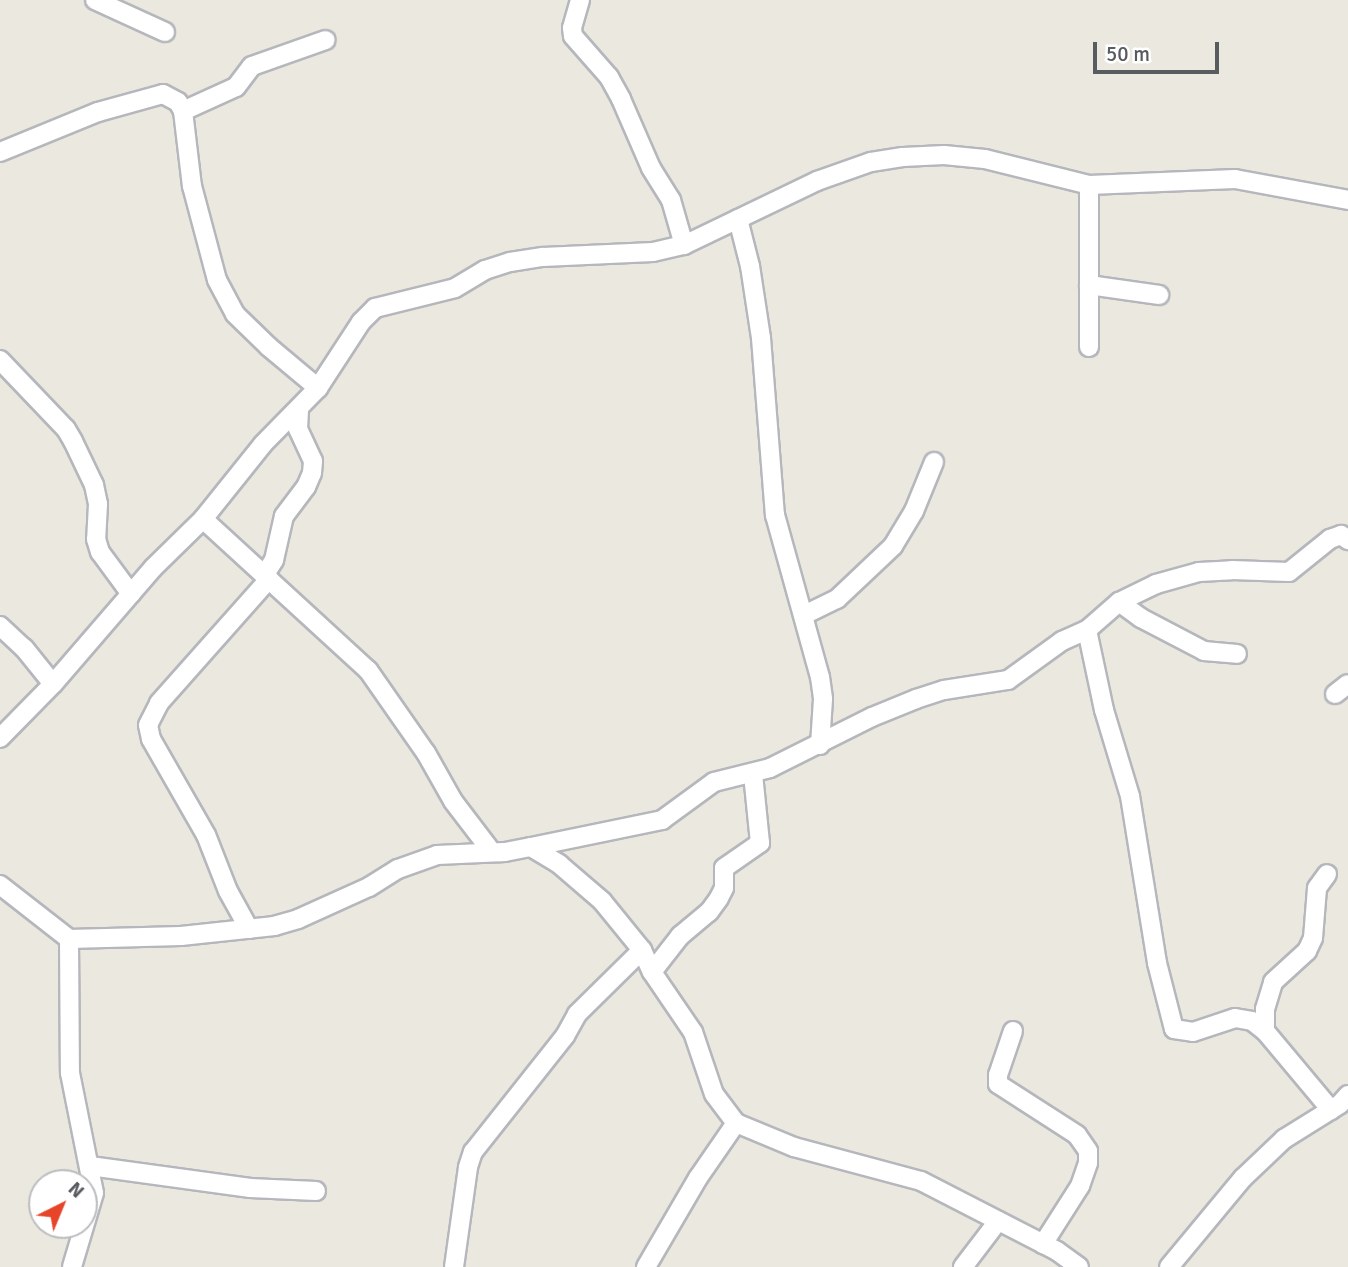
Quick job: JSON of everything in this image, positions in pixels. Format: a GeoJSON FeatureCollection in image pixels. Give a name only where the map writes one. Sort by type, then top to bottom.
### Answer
{"type":"FeatureCollection","features":[{"type":"Feature","properties":{"kind":"street"},"geometry":{"type":"LineString","coordinates":[[95,0],[164,32]]}},
{"type":"Feature","properties":{"kind":"street"},"geometry":{"type":"LineString","coordinates":[[580,0],[572,28],[573,36],[609,77],[621,99],[646,158],[671,200],[684,245]]}},
{"type":"Feature","properties":{"kind":"street"},"geometry":{"type":"LineString","coordinates":[[183,111],[236,87],[252,66],[326,40]]}},
{"type":"Feature","properties":{"kind":"street"},"geometry":{"type":"LineString","coordinates":[[0,152],[98,113],[163,94],[178,102],[183,111],[192,186],[217,280],[235,314],[318,388]]}},
{"type":"Feature","properties":{"kind":"street"},"geometry":{"type":"LineString","coordinates":[[0,738],[53,684],[131,594],[203,519],[263,444],[318,388],[361,322],[375,308],[455,288],[485,270],[510,262],[543,257],[653,252],[684,245],[817,181],[871,162],[903,157],[944,155],[985,159],[1089,186],[1235,180],[1348,200]]}},
{"type":"Feature","properties":{"kind":"street"},"geometry":{"type":"LineString","coordinates":[[1088,347],[1089,186]]}},
{"type":"Feature","properties":{"kind":"street"},"geometry":{"type":"LineString","coordinates":[[738,219],[750,266],[761,338],[775,515],[804,615],[823,698],[820,745]]}},
{"type":"Feature","properties":{"kind":"street"},"geometry":{"type":"LineString","coordinates":[[1089,285],[1159,295]]}},
{"type":"Feature","properties":{"kind":"street"},"geometry":{"type":"LineString","coordinates":[[0,360],[66,429],[74,442],[94,485],[98,504],[96,539],[100,552],[131,594]]}},
{"type":"Feature","properties":{"kind":"street"},"geometry":{"type":"LineString","coordinates":[[249,929],[228,891],[206,835],[151,739],[148,725],[159,703],[267,577],[284,516],[306,488],[312,473],[313,461],[298,429],[299,409]]}},
{"type":"Feature","properties":{"kind":"street"},"geometry":{"type":"LineString","coordinates":[[804,615],[837,599],[893,546],[914,511],[933,462]]}},
{"type":"Feature","properties":{"kind":"street"},"geometry":{"type":"LineString","coordinates":[[203,519],[368,670],[422,747],[453,801],[492,852]]}},
{"type":"Feature","properties":{"kind":"street"},"geometry":{"type":"LineString","coordinates":[[0,885],[69,939],[181,936],[274,926],[298,919],[369,887],[398,869],[438,855],[531,847],[601,830],[653,823],[673,815],[697,792],[714,782],[753,774],[916,699],[944,690],[1008,680],[1062,641],[1087,630],[1119,603],[1156,584],[1199,572],[1289,572],[1330,539],[1341,535],[1348,540]]}},
{"type":"Feature","properties":{"kind":"street"},"geometry":{"type":"LineString","coordinates":[[1119,603],[1141,618],[1204,651],[1237,654]]}},
{"type":"Feature","properties":{"kind":"street"},"geometry":{"type":"LineString","coordinates":[[0,626],[24,648],[53,684]]}},
{"type":"Feature","properties":{"kind":"street"},"geometry":{"type":"LineString","coordinates":[[1087,630],[1104,710],[1130,796],[1157,963],[1174,1030],[1193,1032],[1235,1018],[1252,1021],[1265,1031],[1331,1110]]}},
{"type":"Feature","properties":{"kind":"street"},"geometry":{"type":"LineString","coordinates":[[652,972],[680,936],[709,912],[719,898],[724,888],[724,868],[760,843],[753,774]]}},
{"type":"Feature","properties":{"kind":"street"},"geometry":{"type":"LineString","coordinates":[[531,847],[559,864],[602,901],[642,950],[652,972],[693,1032],[714,1094],[736,1123],[794,1147],[921,1181],[1043,1244],[1079,1267]]}},
{"type":"Feature","properties":{"kind":"street"},"geometry":{"type":"LineString","coordinates":[[1265,1031],[1265,1009],[1273,982],[1307,951],[1313,938],[1317,888],[1327,874]]}},
{"type":"Feature","properties":{"kind":"street"},"geometry":{"type":"LineString","coordinates":[[69,939],[70,1073],[94,1193],[72,1267]]}},
{"type":"Feature","properties":{"kind":"street"},"geometry":{"type":"LineString","coordinates":[[454,1267],[468,1167],[474,1152],[565,1036],[577,1014],[642,950]]}},
{"type":"Feature","properties":{"kind":"street"},"geometry":{"type":"LineString","coordinates":[[1013,1031],[998,1075],[998,1084],[1077,1135],[1088,1151],[1088,1163],[1080,1186],[1043,1244]]}},
{"type":"Feature","properties":{"kind":"street"},"geometry":{"type":"LineString","coordinates":[[1169,1267],[1243,1178],[1284,1139],[1331,1110],[1348,1095]]}},
{"type":"Feature","properties":{"kind":"street"},"geometry":{"type":"LineString","coordinates":[[646,1267],[698,1178],[736,1123]]}},
{"type":"Feature","properties":{"kind":"street"},"geometry":{"type":"LineString","coordinates":[[90,1166],[250,1188],[316,1191]]}},
{"type":"Feature","properties":{"kind":"street"},"geometry":{"type":"LineString","coordinates":[[963,1267],[998,1221]]}}]}
